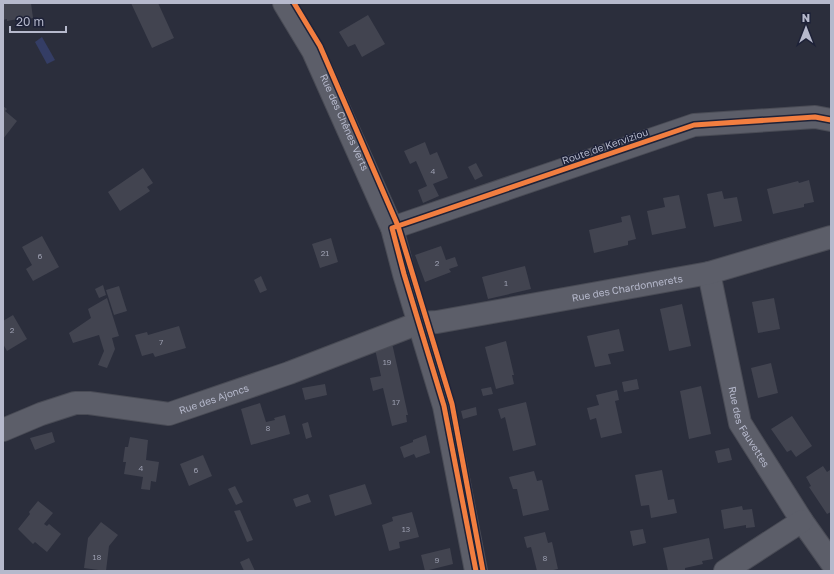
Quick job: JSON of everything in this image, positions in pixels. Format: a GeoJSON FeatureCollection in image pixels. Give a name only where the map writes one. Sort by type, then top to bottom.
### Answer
{"type":"FeatureCollection","features":[{"type":"Feature","properties":{"kind":"street","name":"Rue des Chênes Verts"},"geometry":{"type":"LineString","coordinates":[[284,3],[314,51],[392,228],[444,406],[476,571]]}},
{"type":"Feature","properties":{"kind":"street","name":"Route de Kerviziou"},"geometry":{"type":"LineString","coordinates":[[392,228],[694,125],[815,117],[831,120]]}},
{"type":"Feature","properties":{"kind":"street","name":"Rue des Chardonnerets"},"geometry":{"type":"LineString","coordinates":[[419,323],[437,322],[708,273],[831,237]]}},
{"type":"Feature","properties":{"kind":"street","name":"Rue des Fauvettes"},"geometry":{"type":"LineString","coordinates":[[708,273],[740,423],[802,521],[831,562]]}},
{"type":"Feature","properties":{"kind":"street","name":"Rue des Ajoncs"},"geometry":{"type":"LineString","coordinates":[[3,430],[41,414],[75,403],[89,403],[169,414],[289,373],[419,323]]}},
{"type":"Feature","properties":{"kind":"street"},"geometry":{"type":"LineString","coordinates":[[725,571],[802,521]]}},
{"type":"Feature","properties":{"kind":"water"},"geometry":{"type":"Polygon","coordinates":[[[42,37],[55,60],[47,64],[35,42],[42,37]]]}},
{"type":"Feature","properties":{"kind":"building"},"geometry":{"type":"Polygon","coordinates":[[[3,3],[31,3],[33,18],[23,20],[23,18],[7,21],[7,19],[3,20],[3,3]]]}},
{"type":"Feature","properties":{"kind":"building"},"geometry":{"type":"Polygon","coordinates":[[[131,3],[158,3],[174,38],[152,48],[131,3]]]}},
{"type":"Feature","properties":{"kind":"building"},"geometry":{"type":"Polygon","coordinates":[[[368,15],[385,44],[362,57],[355,44],[348,47],[339,32],[368,15]]]}},
{"type":"Feature","properties":{"kind":"building"},"geometry":{"type":"Polygon","coordinates":[[[3,106],[7,109],[5,111],[17,121],[3,139],[3,106]]]}},
{"type":"Feature","properties":{"kind":"building"},"geometry":{"type":"Polygon","coordinates":[[[425,142],[430,155],[437,152],[448,178],[433,184],[439,196],[423,203],[418,190],[427,186],[416,161],[410,164],[404,151],[425,142]]]}},
{"type":"Feature","properties":{"kind":"building"},"geometry":{"type":"Polygon","coordinates":[[[476,163],[483,176],[475,180],[468,167],[476,163]]]}},
{"type":"Feature","properties":{"kind":"building"},"geometry":{"type":"Polygon","coordinates":[[[143,168],[153,183],[147,187],[150,191],[120,211],[108,192],[143,168]]]}},
{"type":"Feature","properties":{"kind":"building"},"geometry":{"type":"Polygon","coordinates":[[[809,180],[814,202],[804,204],[804,207],[773,214],[767,189],[798,181],[799,183],[809,180]]]}},
{"type":"Feature","properties":{"kind":"building"},"geometry":{"type":"Polygon","coordinates":[[[722,191],[724,199],[737,197],[742,221],[714,227],[707,194],[722,191]]]}},
{"type":"Feature","properties":{"kind":"building"},"geometry":{"type":"Polygon","coordinates":[[[679,195],[686,228],[652,235],[647,211],[665,207],[663,198],[679,195]]]}},
{"type":"Feature","properties":{"kind":"building"},"geometry":{"type":"Polygon","coordinates":[[[630,215],[636,239],[628,241],[628,245],[594,253],[589,230],[622,222],[621,217],[630,215]]]}},
{"type":"Feature","properties":{"kind":"building"},"geometry":{"type":"Polygon","coordinates":[[[42,236],[59,267],[33,281],[26,269],[32,265],[22,247],[42,236]]]}},
{"type":"Feature","properties":{"kind":"building"},"geometry":{"type":"Polygon","coordinates":[[[331,238],[338,262],[320,268],[312,244],[331,238]]]}},
{"type":"Feature","properties":{"kind":"building"},"geometry":{"type":"Polygon","coordinates":[[[441,246],[446,260],[455,257],[458,266],[449,269],[451,272],[425,282],[415,255],[441,246]]]}},
{"type":"Feature","properties":{"kind":"building"},"geometry":{"type":"Polygon","coordinates":[[[525,266],[531,289],[488,299],[482,277],[525,266]]]}},
{"type":"Feature","properties":{"kind":"building"},"geometry":{"type":"Polygon","coordinates":[[[261,276],[267,290],[260,293],[254,280],[261,276]]]}},
{"type":"Feature","properties":{"kind":"building"},"geometry":{"type":"Polygon","coordinates":[[[103,285],[106,295],[99,298],[95,289],[103,285]]]}},
{"type":"Feature","properties":{"kind":"building"},"geometry":{"type":"Polygon","coordinates":[[[119,286],[127,311],[114,315],[106,290],[119,286]]]}},
{"type":"Feature","properties":{"kind":"building"},"geometry":{"type":"Polygon","coordinates":[[[107,298],[119,336],[112,338],[115,349],[107,368],[98,365],[104,351],[99,335],[73,343],[69,333],[91,318],[88,309],[107,298]]]}},
{"type":"Feature","properties":{"kind":"building"},"geometry":{"type":"Polygon","coordinates":[[[774,298],[780,329],[758,333],[752,302],[774,298]]]}},
{"type":"Feature","properties":{"kind":"building"},"geometry":{"type":"Polygon","coordinates":[[[682,304],[691,346],[669,351],[660,309],[682,304]]]}},
{"type":"Feature","properties":{"kind":"building"},"geometry":{"type":"Polygon","coordinates":[[[13,315],[27,339],[7,351],[3,344],[3,321],[13,315]]]}},
{"type":"Feature","properties":{"kind":"building"},"geometry":{"type":"Polygon","coordinates":[[[179,326],[186,348],[155,357],[153,353],[142,356],[135,335],[147,332],[148,335],[179,326]]]}},
{"type":"Feature","properties":{"kind":"building"},"geometry":{"type":"Polygon","coordinates":[[[619,329],[624,351],[608,354],[611,364],[595,367],[587,336],[619,329]]]}},
{"type":"Feature","properties":{"kind":"building"},"geometry":{"type":"Polygon","coordinates":[[[506,341],[514,375],[512,375],[514,384],[496,389],[485,347],[506,341]]]}},
{"type":"Feature","properties":{"kind":"building"},"geometry":{"type":"Polygon","coordinates":[[[392,343],[408,415],[406,415],[407,422],[392,426],[383,388],[373,391],[370,378],[381,376],[375,349],[392,343]]]}},
{"type":"Feature","properties":{"kind":"building"},"geometry":{"type":"Polygon","coordinates":[[[771,363],[778,393],[758,398],[751,368],[771,363]]]}},
{"type":"Feature","properties":{"kind":"building"},"geometry":{"type":"Polygon","coordinates":[[[637,379],[639,389],[624,392],[622,382],[637,379]]]}},
{"type":"Feature","properties":{"kind":"building"},"geometry":{"type":"Polygon","coordinates":[[[325,384],[327,395],[305,400],[302,388],[325,384]]]}},
{"type":"Feature","properties":{"kind":"building"},"geometry":{"type":"Polygon","coordinates":[[[701,386],[711,434],[689,439],[680,391],[701,386]]]}},
{"type":"Feature","properties":{"kind":"building"},"geometry":{"type":"Polygon","coordinates":[[[491,387],[493,394],[483,396],[481,389],[491,387]]]}},
{"type":"Feature","properties":{"kind":"building"},"geometry":{"type":"Polygon","coordinates":[[[617,390],[619,400],[615,401],[622,433],[601,438],[596,418],[590,420],[587,408],[599,405],[596,395],[617,390]]]}},
{"type":"Feature","properties":{"kind":"building"},"geometry":{"type":"Polygon","coordinates":[[[526,402],[536,445],[513,451],[505,417],[501,419],[498,409],[526,402]]]}},
{"type":"Feature","properties":{"kind":"building"},"geometry":{"type":"Polygon","coordinates":[[[260,403],[266,422],[275,420],[274,418],[285,415],[290,434],[251,445],[241,409],[260,403]]]}},
{"type":"Feature","properties":{"kind":"building"},"geometry":{"type":"Polygon","coordinates":[[[476,407],[477,415],[463,419],[461,411],[476,407]]]}},
{"type":"Feature","properties":{"kind":"building"},"geometry":{"type":"Polygon","coordinates":[[[792,416],[812,446],[796,457],[791,450],[787,452],[771,429],[792,416]]]}},
{"type":"Feature","properties":{"kind":"building"},"geometry":{"type":"Polygon","coordinates":[[[308,422],[312,437],[306,439],[302,424],[308,422]]]}},
{"type":"Feature","properties":{"kind":"building"},"geometry":{"type":"Polygon","coordinates":[[[52,432],[55,442],[35,450],[30,438],[52,432]]]}},
{"type":"Feature","properties":{"kind":"building"},"geometry":{"type":"Polygon","coordinates":[[[426,435],[430,453],[416,458],[414,454],[404,458],[400,447],[426,435]]]}},
{"type":"Feature","properties":{"kind":"building"},"geometry":{"type":"Polygon","coordinates":[[[130,437],[148,440],[146,460],[159,462],[156,482],[151,481],[150,490],[141,489],[143,477],[124,474],[126,462],[123,462],[125,447],[128,447],[130,437]]]}},
{"type":"Feature","properties":{"kind":"building"},"geometry":{"type":"Polygon","coordinates":[[[729,448],[732,460],[718,463],[715,451],[729,448]]]}},
{"type":"Feature","properties":{"kind":"building"},"geometry":{"type":"Polygon","coordinates":[[[203,455],[212,476],[189,486],[180,464],[203,455]]]}},
{"type":"Feature","properties":{"kind":"building"},"geometry":{"type":"Polygon","coordinates":[[[823,466],[827,472],[830,470],[831,472],[831,512],[827,514],[809,487],[811,486],[806,477],[823,466]]]}},
{"type":"Feature","properties":{"kind":"building"},"geometry":{"type":"Polygon","coordinates":[[[662,470],[668,500],[674,499],[677,513],[651,518],[649,505],[641,506],[635,475],[662,470]]]}},
{"type":"Feature","properties":{"kind":"building"},"geometry":{"type":"Polygon","coordinates":[[[534,471],[537,481],[542,480],[549,510],[523,516],[517,489],[513,489],[509,477],[534,471]]]}},
{"type":"Feature","properties":{"kind":"building"},"geometry":{"type":"Polygon","coordinates":[[[365,484],[372,504],[335,516],[329,495],[365,484]]]}},
{"type":"Feature","properties":{"kind":"building"},"geometry":{"type":"Polygon","coordinates":[[[235,486],[243,502],[236,505],[228,489],[235,486]]]}},
{"type":"Feature","properties":{"kind":"building"},"geometry":{"type":"Polygon","coordinates":[[[308,494],[311,502],[296,507],[293,499],[308,494]]]}},
{"type":"Feature","properties":{"kind":"building"},"geometry":{"type":"Polygon","coordinates":[[[38,501],[53,513],[44,524],[47,526],[49,524],[61,534],[47,552],[35,542],[33,544],[18,529],[38,501]]]}},
{"type":"Feature","properties":{"kind":"building"},"geometry":{"type":"Polygon","coordinates":[[[742,506],[743,510],[752,509],[755,527],[746,528],[746,525],[724,529],[721,510],[742,506]]]}},
{"type":"Feature","properties":{"kind":"building"},"geometry":{"type":"Polygon","coordinates":[[[240,510],[253,540],[247,542],[234,511],[240,510]]]}},
{"type":"Feature","properties":{"kind":"building"},"geometry":{"type":"Polygon","coordinates":[[[412,512],[419,537],[399,542],[400,548],[389,551],[382,525],[393,521],[392,517],[412,512]]]}},
{"type":"Feature","properties":{"kind":"building"},"geometry":{"type":"Polygon","coordinates":[[[101,522],[118,535],[109,546],[106,571],[84,568],[88,538],[101,522]]]}},
{"type":"Feature","properties":{"kind":"building"},"geometry":{"type":"Polygon","coordinates":[[[643,529],[646,543],[633,546],[630,531],[643,529]]]}},
{"type":"Feature","properties":{"kind":"building"},"geometry":{"type":"Polygon","coordinates":[[[545,532],[548,543],[552,542],[558,569],[537,571],[531,547],[527,548],[524,537],[545,532]]]}},
{"type":"Feature","properties":{"kind":"building"},"geometry":{"type":"Polygon","coordinates":[[[709,538],[713,559],[702,561],[703,564],[685,568],[685,571],[668,571],[663,548],[709,538]]]}},
{"type":"Feature","properties":{"kind":"building"},"geometry":{"type":"Polygon","coordinates":[[[450,548],[453,564],[425,571],[421,555],[450,548]]]}},
{"type":"Feature","properties":{"kind":"building"},"geometry":{"type":"Polygon","coordinates":[[[249,558],[255,571],[244,571],[240,562],[249,558]]]}},
{"type":"Feature","properties":{"kind":"cycle path"},"geometry":{"type":"LineString","coordinates":[[294,3],[320,46],[398,226],[452,404],[483,571]]}},
{"type":"Feature","properties":{"kind":"cycle path"},"geometry":{"type":"LineString","coordinates":[[476,571],[444,406],[404,274],[392,228],[694,125],[815,117],[831,120]]}}]}
